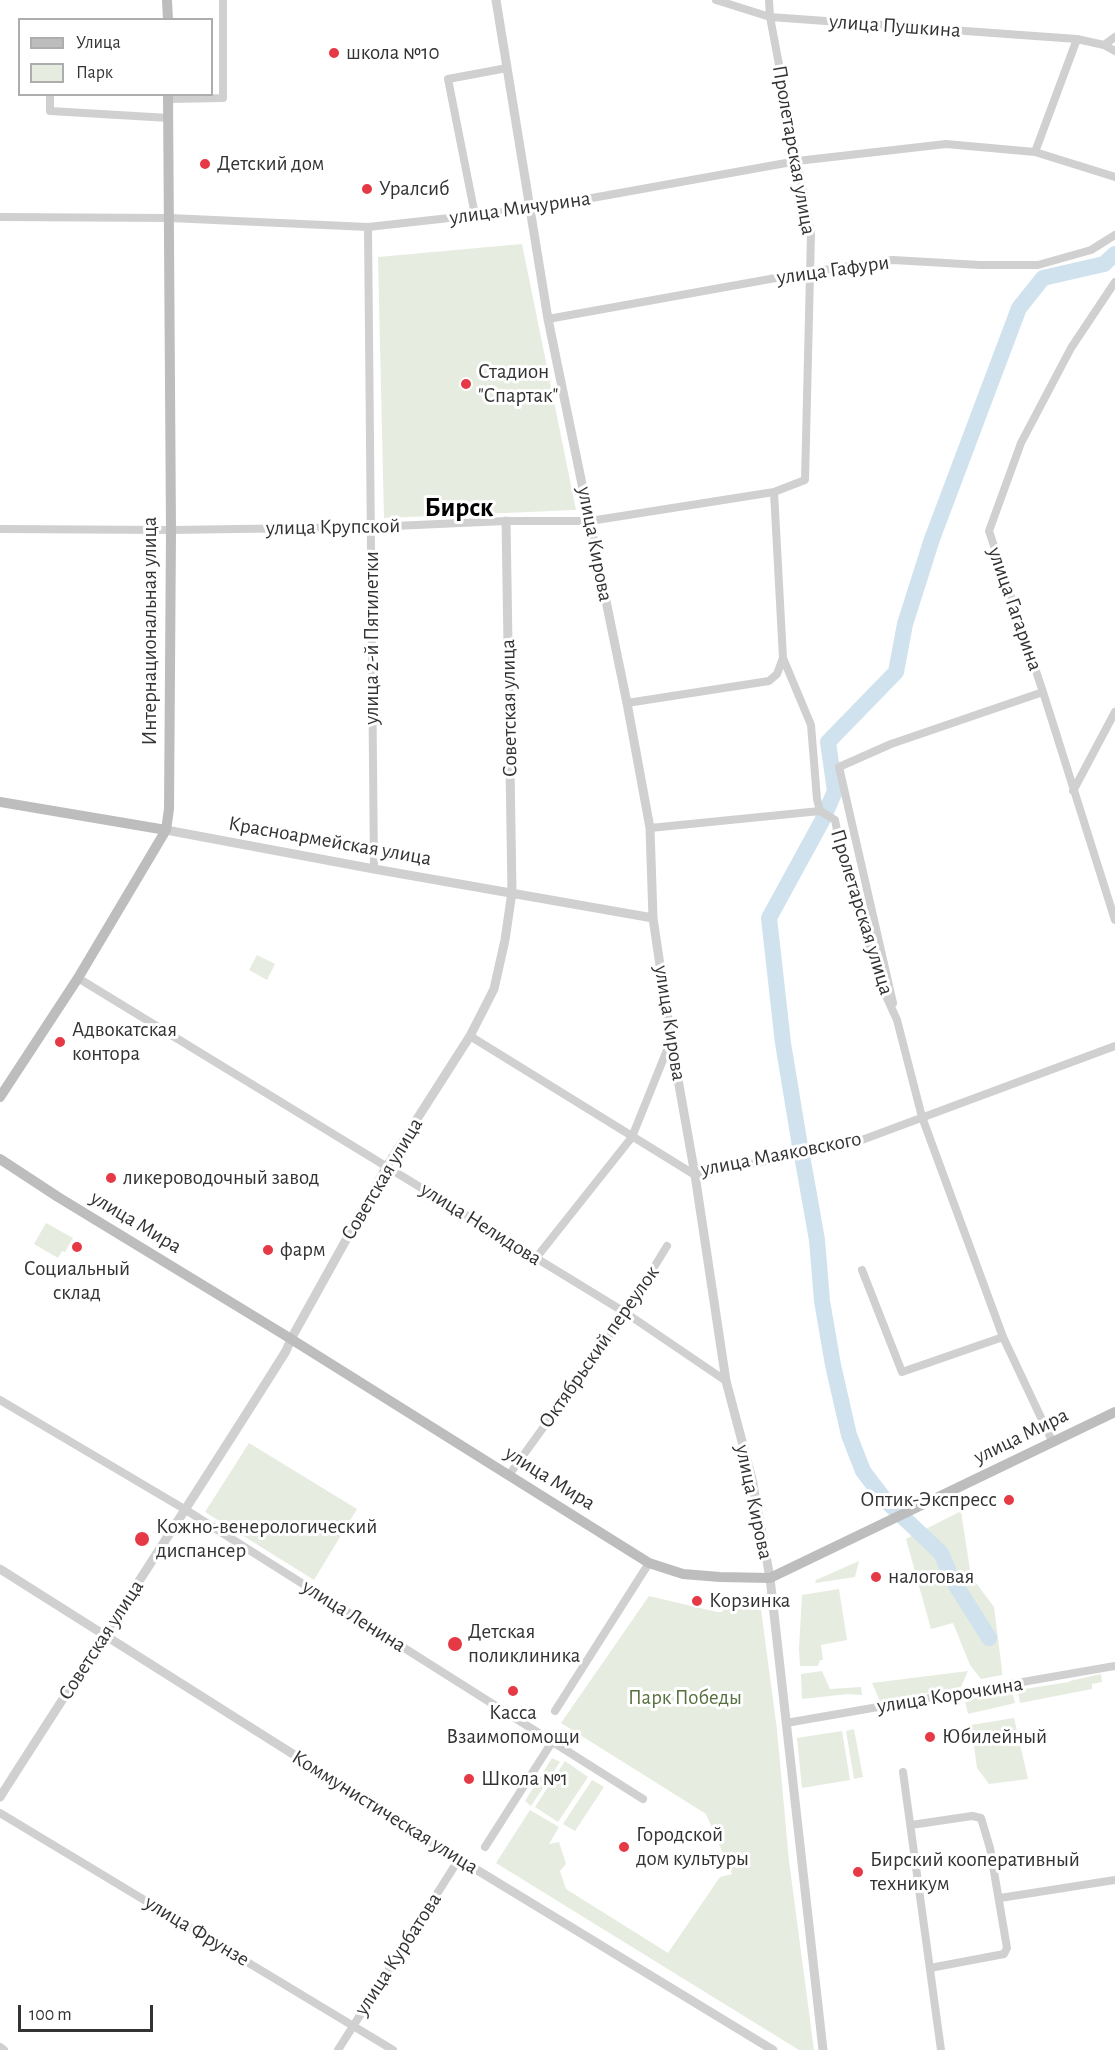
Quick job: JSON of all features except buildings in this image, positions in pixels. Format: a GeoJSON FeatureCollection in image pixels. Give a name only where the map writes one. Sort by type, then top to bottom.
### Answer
{"type":"FeatureCollection","features":[{"type":"Feature","properties":{"kind":"main road"},"geometry":{"type":"LineString","coordinates":[[167,0],[168,18]]}},
{"type":"Feature","properties":{"kind":"main road","name":"Интернациональная улица"},"geometry":{"type":"LineString","coordinates":[[0,1096],[78,978],[166,830],[169,809],[171,530],[168,97]]}},
{"type":"Feature","properties":{"kind":"main road","name":"Красноармейская улица"},"geometry":{"type":"LineString","coordinates":[[0,802],[166,830]]}},
{"type":"Feature","properties":{"kind":"main road","name":"улица Мира"},"geometry":{"type":"LineString","coordinates":[[0,1160],[649,1563],[683,1574],[770,1578],[1115,1412]]}},
{"type":"Feature","properties":{"kind":"street"},"geometry":{"type":"LineString","coordinates":[[168,97],[223,98],[223,0]]}},
{"type":"Feature","properties":{"kind":"street","name":"улица Кирова"},"geometry":{"type":"LineString","coordinates":[[496,0],[548,319],[627,703],[650,828],[653,918],[726,1381],[752,1479],[770,1578],[823,2050]]}},
{"type":"Feature","properties":{"kind":"street","name":"улица Пушкина"},"geometry":{"type":"LineString","coordinates":[[716,0],[770,17],[1077,39],[1104,45],[1115,51]]}},
{"type":"Feature","properties":{"kind":"street","name":"Пролетарская улица"},"geometry":{"type":"LineString","coordinates":[[769,0],[770,17],[811,234],[806,480]]}},
{"type":"Feature","properties":{"kind":"street"},"geometry":{"type":"LineString","coordinates":[[1104,45],[1115,38]]}},
{"type":"Feature","properties":{"kind":"street"},"geometry":{"type":"LineString","coordinates":[[1035,152],[1077,39]]}},
{"type":"Feature","properties":{"kind":"street"},"geometry":{"type":"LineString","coordinates":[[475,215],[448,79],[507,69]]}},
{"type":"Feature","properties":{"kind":"street"},"geometry":{"type":"LineString","coordinates":[[50,96],[50,111],[169,118]]}},
{"type":"Feature","properties":{"kind":"street","name":"улица Мичурина"},"geometry":{"type":"LineString","coordinates":[[0,217],[170,218],[368,227],[531,208],[797,162],[946,144],[1035,152],[1115,177]]}},
{"type":"Feature","properties":{"kind":"street","name":"улица 2-й Пятилетки"},"geometry":{"type":"LineString","coordinates":[[368,227],[374,869]]}},
{"type":"Feature","properties":{"kind":"street","name":"улица Гафури"},"geometry":{"type":"LineString","coordinates":[[548,319],[809,272],[893,260],[980,265],[1038,265],[1091,250],[1115,235]]}},
{"type":"Feature","properties":{"kind":"street","name":"улица Гагарина"},"geometry":{"type":"LineString","coordinates":[[1115,282],[1071,348],[1021,443],[989,531],[1115,920]]}},
{"type":"Feature","properties":{"kind":"street","name":"улица Крупской"},"geometry":{"type":"LineString","coordinates":[[0,529],[171,530],[371,527],[506,521],[590,521],[774,492],[806,480]]}},
{"type":"Feature","properties":{"kind":"street","name":"Пролетарская улица"},"geometry":{"type":"LineString","coordinates":[[774,492],[783,658],[811,725],[820,811],[835,820],[844,865],[877,976],[897,1020]]}},
{"type":"Feature","properties":{"kind":"street","name":"Советская улица"},"geometry":{"type":"LineString","coordinates":[[0,1797],[286,1351],[387,1166],[470,1036],[494,988],[505,940],[512,892],[506,521]]}},
{"type":"Feature","properties":{"kind":"street"},"geometry":{"type":"LineString","coordinates":[[627,703],[769,681],[777,674],[783,658]]}},
{"type":"Feature","properties":{"kind":"street","name":"Пролетарская улица"},"geometry":{"type":"LineString","coordinates":[[1043,692],[891,744],[839,766],[897,1020],[922,1117],[1003,1337],[1053,1443]]}},
{"type":"Feature","properties":{"kind":"street"},"geometry":{"type":"LineString","coordinates":[[1073,791],[1115,712]]}},
{"type":"Feature","properties":{"kind":"street"},"geometry":{"type":"LineString","coordinates":[[650,828],[820,811]]}},
{"type":"Feature","properties":{"kind":"street","name":"Красноармейская улица"},"geometry":{"type":"LineString","coordinates":[[166,830],[653,918]]}},
{"type":"Feature","properties":{"kind":"street","name":"улица Нелидова"},"geometry":{"type":"LineString","coordinates":[[78,978],[626,1313],[726,1381]]}},
{"type":"Feature","properties":{"kind":"street","name":"улица Маяковского"},"geometry":{"type":"LineString","coordinates":[[470,1036],[695,1174],[851,1144],[1115,1046]]}},
{"type":"Feature","properties":{"kind":"street"},"geometry":{"type":"LineString","coordinates":[[536,1258],[632,1137],[672,1041]]}},
{"type":"Feature","properties":{"kind":"street","name":"Октябрьский переулок"},"geometry":{"type":"LineString","coordinates":[[509,1475],[626,1313],[667,1246]]}},
{"type":"Feature","properties":{"kind":"street"},"geometry":{"type":"LineString","coordinates":[[862,1270],[902,1372],[1003,1337]]}},
{"type":"Feature","properties":{"kind":"street","name":"улица Ленина"},"geometry":{"type":"LineString","coordinates":[[0,1400],[186,1510],[644,1799]]}},
{"type":"Feature","properties":{"kind":"street"},"geometry":{"type":"LineString","coordinates":[[555,1711],[649,1563]]}},
{"type":"Feature","properties":{"kind":"street","name":"Коммунистическая улица"},"geometry":{"type":"LineString","coordinates":[[0,1569],[459,1859],[773,2050]]}},
{"type":"Feature","properties":{"kind":"street","name":"улица Корочкина"},"geometry":{"type":"LineString","coordinates":[[786,1723],[1115,1666]]}},
{"type":"Feature","properties":{"kind":"street"},"geometry":{"type":"LineString","coordinates":[[485,1847],[552,1742]]}},
{"type":"Feature","properties":{"kind":"street"},"geometry":{"type":"LineString","coordinates":[[903,1772],[941,2050]]}},
{"type":"Feature","properties":{"kind":"street","name":"улица Фрунзе"},"geometry":{"type":"LineString","coordinates":[[0,1813],[393,2050]]}},
{"type":"Feature","properties":{"kind":"street"},"geometry":{"type":"LineString","coordinates":[[911,1824],[972,1816],[981,1818],[990,1848],[1007,1948],[1004,1954],[930,1968]]}},
{"type":"Feature","properties":{"kind":"street","name":"улица Курбатова"},"geometry":{"type":"LineString","coordinates":[[338,2050],[459,1859]]}},
{"type":"Feature","properties":{"kind":"street"},"geometry":{"type":"LineString","coordinates":[[1000,1898],[1115,1880]]}},
{"type":"Feature","properties":{"kind":"street"},"geometry":{"type":"LineString","coordinates":[[0,2048],[4,2050]]}},
{"type":"Feature","properties":{"kind":"green space","name":"Стадион \"Спартак\""},"geometry":{"type":"Polygon","coordinates":[[[522,244],[576,510],[384,518],[378,257],[522,244]]]}},
{"type":"Feature","properties":{"kind":"green space"},"geometry":{"type":"Polygon","coordinates":[[[257,955],[275,964],[267,980],[249,970],[257,955]]]}},
{"type":"Feature","properties":{"kind":"green space"},"geometry":{"type":"Polygon","coordinates":[[[46,1223],[73,1238],[65,1252],[62,1251],[58,1258],[34,1244],[46,1223]]]}},
{"type":"Feature","properties":{"kind":"green space"},"geometry":{"type":"Polygon","coordinates":[[[249,1443],[357,1509],[314,1580],[205,1512],[249,1443]]]}},
{"type":"Feature","properties":{"kind":"green space"},"geometry":{"type":"Polygon","coordinates":[[[961,1511],[970,1570],[976,1583],[994,1607],[1002,1670],[1002,1675],[981,1679],[970,1665],[953,1623],[931,1629],[906,1539],[961,1511]]]}},
{"type":"Feature","properties":{"kind":"green space"},"geometry":{"type":"Polygon","coordinates":[[[859,1561],[855,1577],[815,1583],[816,1580],[859,1561]]]}},
{"type":"Feature","properties":{"kind":"green space"},"geometry":{"type":"Polygon","coordinates":[[[839,1589],[847,1640],[821,1645],[823,1660],[820,1660],[818,1666],[800,1666],[802,1595],[839,1589]]]}},
{"type":"Feature","properties":{"kind":"green space","name":"Парк Победы"},"geometry":{"type":"Polygon","coordinates":[[[649,1596],[717,1612],[722,1612],[729,1598],[760,1602],[777,1730],[789,1861],[814,2050],[799,2050],[496,1863],[530,1810],[559,1827],[549,1844],[559,1842],[566,1864],[560,1871],[566,1889],[668,1953],[720,1877],[732,1874],[706,1814],[561,1723],[649,1596]]]}},
{"type":"Feature","properties":{"kind":"green space"},"geometry":{"type":"Polygon","coordinates":[[[822,1671],[830,1689],[861,1687],[862,1695],[848,1694],[802,1699],[801,1674],[822,1671]]]}},
{"type":"Feature","properties":{"kind":"green space"},"geometry":{"type":"Polygon","coordinates":[[[968,1671],[961,1687],[880,1701],[872,1683],[968,1671]]]}},
{"type":"Feature","properties":{"kind":"green space"},"geometry":{"type":"Polygon","coordinates":[[[1101,1674],[1102,1682],[1092,1684],[1092,1689],[1020,1703],[1018,1690],[1069,1683],[1101,1674]]]}},
{"type":"Feature","properties":{"kind":"green space"},"geometry":{"type":"Polygon","coordinates":[[[1012,1691],[1015,1703],[968,1714],[965,1700],[1012,1691]]]}},
{"type":"Feature","properties":{"kind":"green space"},"geometry":{"type":"Polygon","coordinates":[[[1014,1718],[1028,1779],[989,1784],[977,1768],[971,1725],[1014,1718]]]}},
{"type":"Feature","properties":{"kind":"green space"},"geometry":{"type":"Polygon","coordinates":[[[854,1729],[863,1777],[854,1779],[846,1731],[854,1729]]]}},
{"type":"Feature","properties":{"kind":"green space"},"geometry":{"type":"Polygon","coordinates":[[[842,1731],[850,1780],[802,1788],[797,1738],[842,1731]]]}},
{"type":"Feature","properties":{"kind":"green space"},"geometry":{"type":"Polygon","coordinates":[[[552,1758],[560,1762],[531,1806],[525,1801],[552,1758]]]}},
{"type":"Feature","properties":{"kind":"green space"},"geometry":{"type":"Polygon","coordinates":[[[565,1761],[588,1777],[558,1822],[535,1807],[565,1761]]]}},
{"type":"Feature","properties":{"kind":"green space"},"geometry":{"type":"Polygon","coordinates":[[[592,1780],[604,1787],[575,1831],[563,1824],[592,1780]]]}},
{"type":"Feature","properties":{"kind":"waterway"},"geometry":{"type":"LineString","coordinates":[[800,1146],[783,1043],[769,918],[822,821],[835,791],[828,742],[896,672],[905,624],[932,539],[1019,308],[1043,278],[1104,264],[1115,254]]}},
{"type":"Feature","properties":{"kind":"waterway"},"geometry":{"type":"LineString","coordinates":[[803,1161],[817,1240],[822,1301],[833,1365],[849,1435],[863,1471],[885,1500],[941,1553],[952,1579],[989,1638]]}},
{"type":"Feature","properties":{"kind":"place","name":"школа №10"},"geometry":{"type":"Point","coordinates":[334,53]}},
{"type":"Feature","properties":{"kind":"place","name":"Детский дом"},"geometry":{"type":"Point","coordinates":[205,164]}},
{"type":"Feature","properties":{"kind":"place","name":"Уралсиб"},"geometry":{"type":"Point","coordinates":[367,189]}},
{"type":"Feature","properties":{"kind":"place","name":"Стадион \"Спартак\""},"geometry":{"type":"Point","coordinates":[466,384]}},
{"type":"Feature","properties":{"kind":"place","name":"Адвокатская контора"},"geometry":{"type":"Point","coordinates":[60,1042]}},
{"type":"Feature","properties":{"kind":"place","name":"ликероводочный завод"},"geometry":{"type":"Point","coordinates":[111,1178]}},
{"type":"Feature","properties":{"kind":"place","name":"Социальный склад"},"geometry":{"type":"Point","coordinates":[77,1247]}},
{"type":"Feature","properties":{"kind":"place","name":"фарм"},"geometry":{"type":"Point","coordinates":[268,1250]}},
{"type":"Feature","properties":{"kind":"place","name":"Оптик-Экспресс"},"geometry":{"type":"Point","coordinates":[1009,1500]}},
{"type":"Feature","properties":{"kind":"place","name":"Кожно-венерологический диспансер"},"geometry":{"type":"Point","coordinates":[142,1539]}},
{"type":"Feature","properties":{"kind":"place","name":"налоговая"},"geometry":{"type":"Point","coordinates":[876,1577]}},
{"type":"Feature","properties":{"kind":"place","name":"Корзинка"},"geometry":{"type":"Point","coordinates":[697,1601]}},
{"type":"Feature","properties":{"kind":"place","name":"Детская поликлиника"},"geometry":{"type":"Point","coordinates":[455,1644]}},
{"type":"Feature","properties":{"kind":"place","name":"Касса Взаимопомощи"},"geometry":{"type":"Point","coordinates":[513,1691]}},
{"type":"Feature","properties":{"kind":"place","name":"Юбилейный"},"geometry":{"type":"Point","coordinates":[930,1737]}},
{"type":"Feature","properties":{"kind":"place","name":"Школа №1"},"geometry":{"type":"Point","coordinates":[469,1779]}},
{"type":"Feature","properties":{"kind":"place","name":"Городской дом культуры"},"geometry":{"type":"Point","coordinates":[624,1847]}},
{"type":"Feature","properties":{"kind":"place","name":"Бирский кооперативный техникум"},"geometry":{"type":"Point","coordinates":[858,1872]}},
{"type":"Feature","properties":{"kind":"district","name":"Бирск"},"geometry":{"type":"Point","coordinates":[459,508]}}]}
